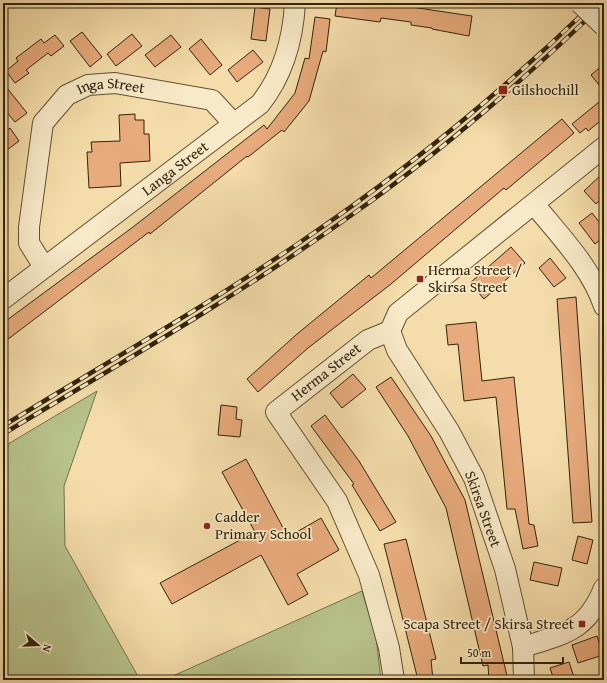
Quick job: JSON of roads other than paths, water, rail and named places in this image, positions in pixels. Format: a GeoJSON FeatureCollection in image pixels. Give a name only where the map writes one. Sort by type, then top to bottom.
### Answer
{"type":"FeatureCollection","features":[{"type":"Feature","properties":{"kind":"street","name":"Langa Street"},"geometry":{"type":"LineString","coordinates":[[3,299],[260,104],[272,90],[282,66],[294,23],[295,3]]}},
{"type":"Feature","properties":{"kind":"street"},"geometry":{"type":"LineString","coordinates":[[580,3],[604,26]]}},
{"type":"Feature","properties":{"kind":"street","name":"Inga Street"},"geometry":{"type":"LineString","coordinates":[[44,267],[29,243],[28,227],[43,123],[67,95],[88,85],[115,83],[212,100],[234,124]]}},
{"type":"Feature","properties":{"kind":"street"},"geometry":{"type":"LineString","coordinates":[[390,331],[398,313],[604,147]]}},
{"type":"Feature","properties":{"kind":"street"},"geometry":{"type":"LineString","coordinates":[[534,204],[569,247],[598,287],[604,306]]}},
{"type":"Feature","properties":{"kind":"street","name":"Skirsa Street"},"geometry":{"type":"LineString","coordinates":[[390,331],[397,350],[449,432],[474,478],[505,569],[523,647],[524,680]]}},
{"type":"Feature","properties":{"kind":"street","name":"Herma Street"},"geometry":{"type":"LineString","coordinates":[[390,331],[376,335],[368,340],[276,412],[337,501],[369,575],[389,648],[394,680]]}},
{"type":"Feature","properties":{"kind":"street"},"geometry":{"type":"LineString","coordinates":[[523,647],[568,632],[586,619],[599,600],[604,588]]}},
{"type":"Feature","properties":{"kind":"railway"},"geometry":{"type":"LineString","coordinates":[[3,426],[224,292],[335,218],[413,161],[450,131],[524,68],[594,3]]}},
{"type":"Feature","properties":{"kind":"railway"},"geometry":{"type":"LineString","coordinates":[[3,434],[224,300],[311,244],[353,214],[451,140],[513,87],[604,3]]}},
{"type":"Feature","properties":{"kind":"place","name":"Gilshochill"},"geometry":{"type":"Point","coordinates":[503,90]}},
{"type":"Feature","properties":{"kind":"place","name":"Herma Street / Skirsa Street"},"geometry":{"type":"Point","coordinates":[420,279]}},
{"type":"Feature","properties":{"kind":"place","name":"Cadder Primary School"},"geometry":{"type":"Point","coordinates":[207,526]}},
{"type":"Feature","properties":{"kind":"place","name":"Scapa Street / Skirsa Street"},"geometry":{"type":"Point","coordinates":[582,624]}}]}
